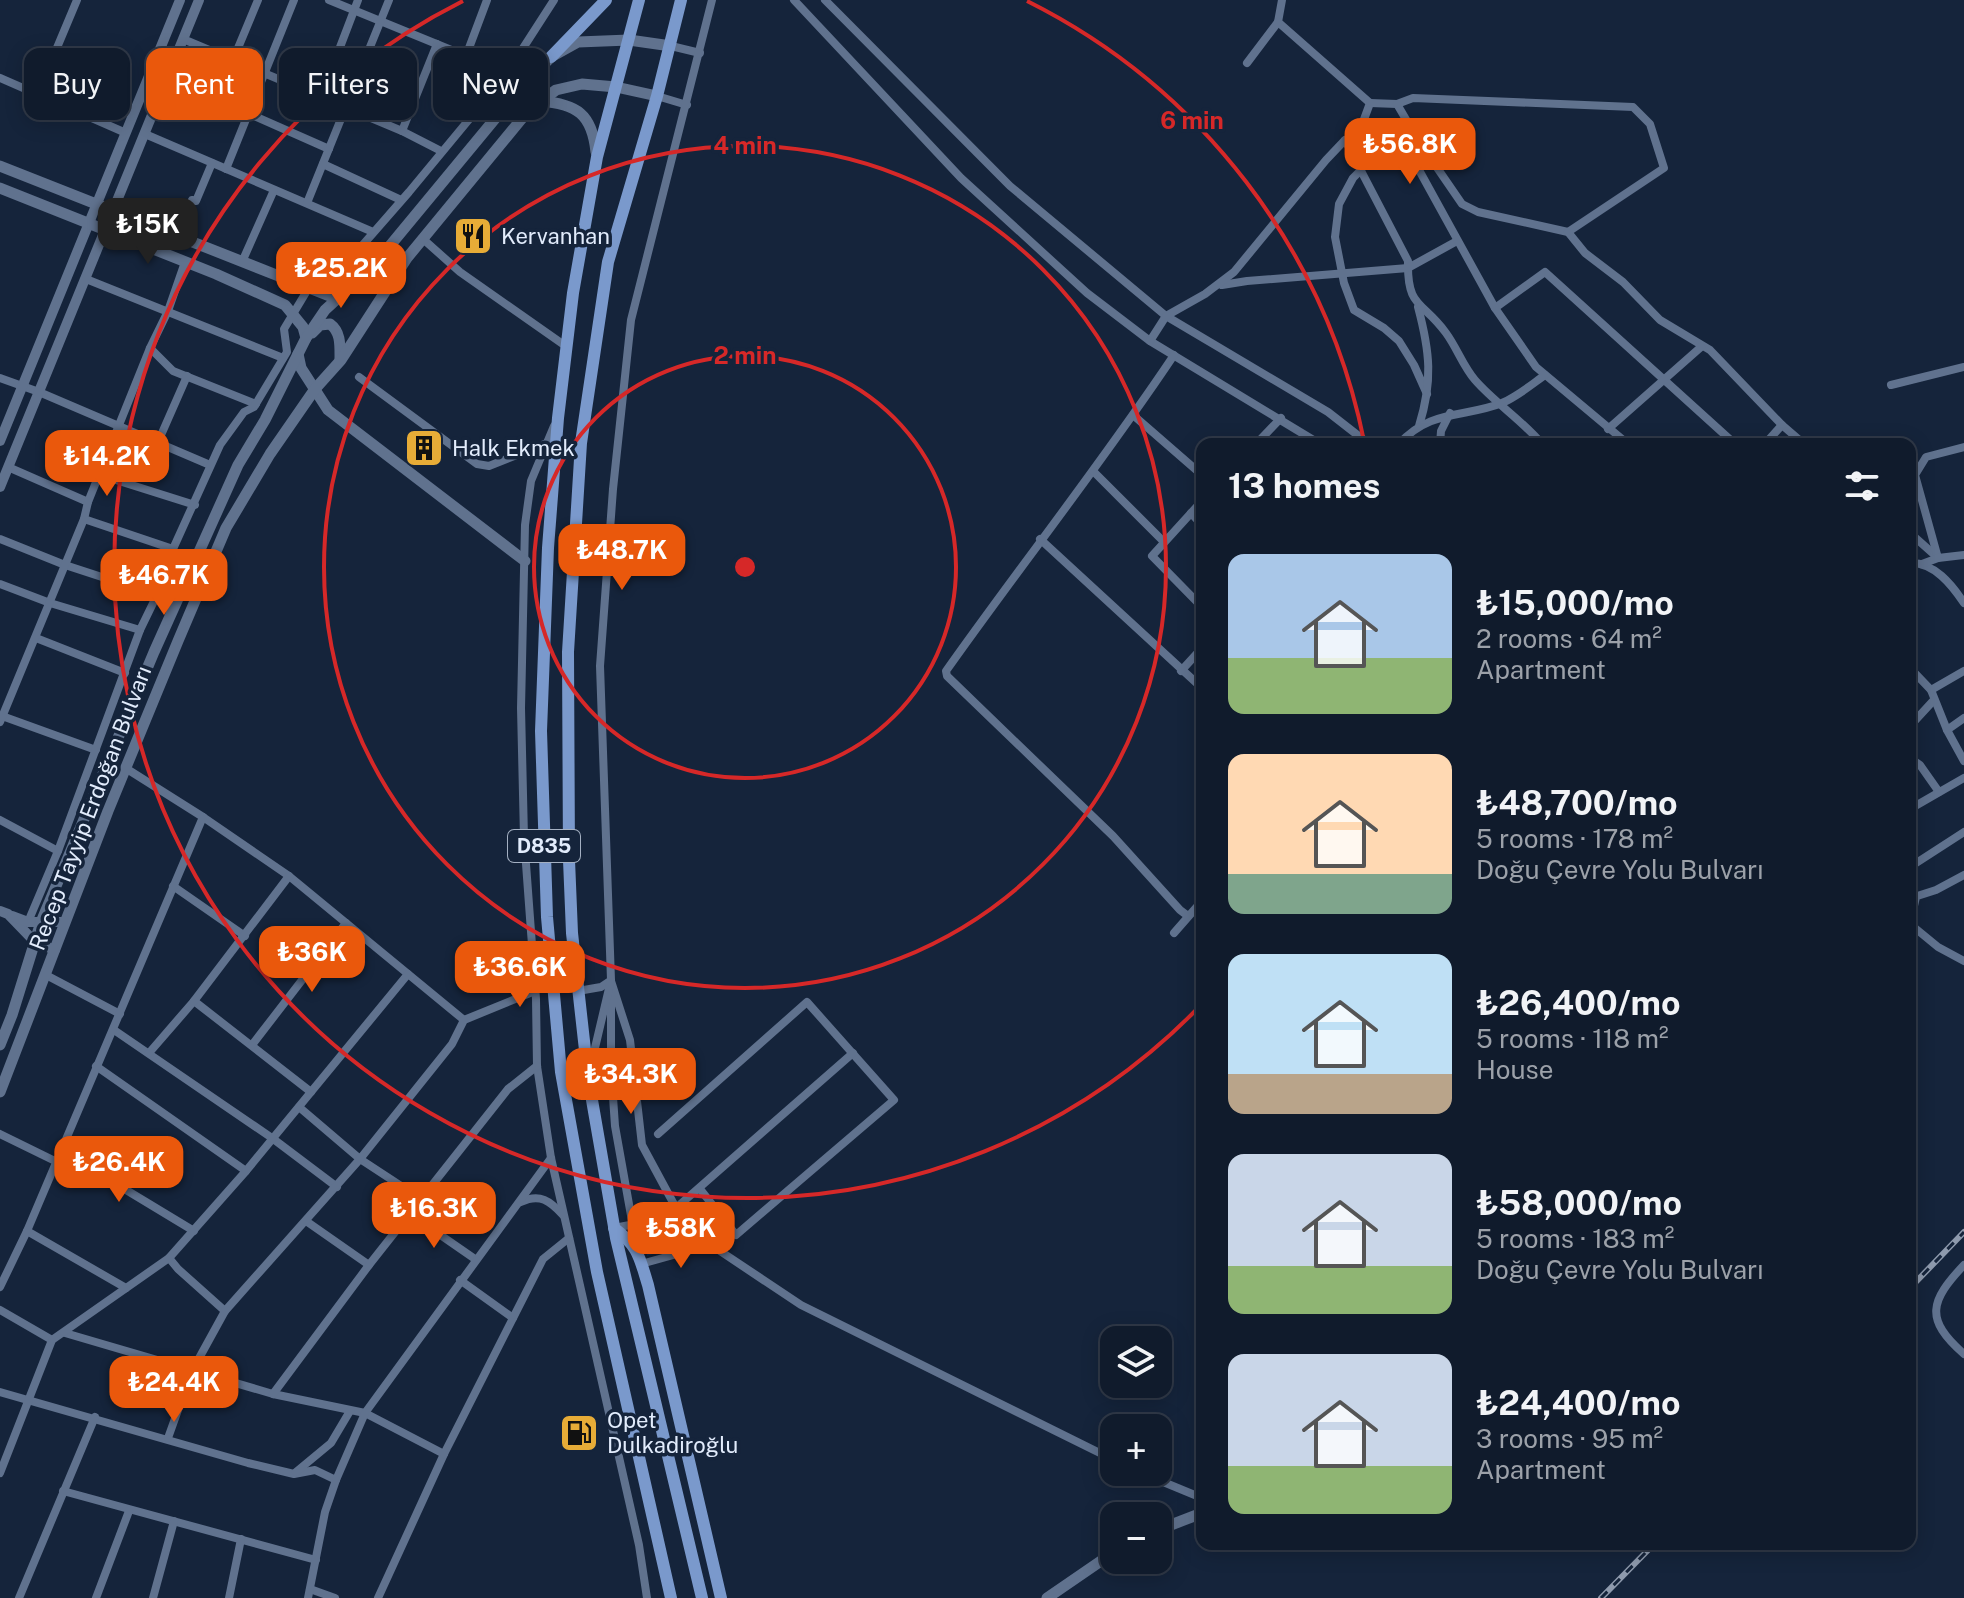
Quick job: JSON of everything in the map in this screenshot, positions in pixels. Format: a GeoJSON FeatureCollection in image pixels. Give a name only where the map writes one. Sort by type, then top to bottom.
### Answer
{"type":"FeatureCollection","features":[{"type":"Feature","properties":{"kind":"highway"},"geometry":{"type":"LineString","coordinates":[[551,57],[606,0]]}},
{"type":"Feature","properties":{"kind":"highway","name":"D835"},"geometry":{"type":"LineString","coordinates":[[639,0],[597,157],[583,228],[558,418],[544,604],[541,718],[547,917],[555,1022],[578,1175],[671,1598]]}},
{"type":"Feature","properties":{"kind":"highway","name":"D835"},"geometry":{"type":"LineString","coordinates":[[681,0],[671,46],[608,262],[581,443],[567,711],[572,933],[588,1077],[614,1228],[702,1598]]}},
{"type":"Feature","properties":{"kind":"highway"},"geometry":{"type":"LineString","coordinates":[[614,1228],[631,1241],[641,1264],[721,1598]]}},
{"type":"Feature","properties":{"kind":"highway"},"geometry":{"type":"LineString","coordinates":[[663,1565],[664,1598]]}},
{"type":"Feature","properties":{"kind":"main road","name":"Recep Tayyip Erdoğan Bulvarı"},"geometry":{"type":"LineString","coordinates":[[0,1045],[41,922],[216,513],[306,338],[325,310],[374,265],[523,85],[551,57],[578,42],[629,40],[671,46]]}},
{"type":"Feature","properties":{"kind":"main road","name":"Recep Tayyip Erdoğan Bulvarı"},"geometry":{"type":"LineString","coordinates":[[548,96],[567,86],[582,84],[616,87],[657,96]]}},
{"type":"Feature","properties":{"kind":"main road"},"geometry":{"type":"LineString","coordinates":[[548,102],[566,104],[584,117],[594,134],[597,157]]}},
{"type":"Feature","properties":{"kind":"main road","name":"Recep Tayyip Erdoğan Bulvarı"},"geometry":{"type":"LineString","coordinates":[[0,1092],[65,922],[226,528],[270,454],[315,389],[341,360],[385,291],[423,239],[521,120]]}},
{"type":"Feature","properties":{"kind":"main road"},"geometry":{"type":"LineString","coordinates":[[0,166],[337,299]]}},
{"type":"Feature","properties":{"kind":"main road"},"geometry":{"type":"LineString","coordinates":[[1,193],[107,231],[285,305],[295,314],[306,338],[320,325],[330,324],[338,332],[341,360]]}},
{"type":"Feature","properties":{"kind":"main road"},"geometry":{"type":"LineString","coordinates":[[298,354],[301,368],[328,410],[525,561]]}},
{"type":"Feature","properties":{"kind":"main road"},"geometry":{"type":"LineString","coordinates":[[1172,1525],[1196,1515]]}},
{"type":"Feature","properties":{"kind":"main road"},"geometry":{"type":"LineString","coordinates":[[1047,1598],[1100,1562]]}},
{"type":"Feature","properties":{"kind":"street"},"geometry":{"type":"LineString","coordinates":[[57,48],[77,0]]}},
{"type":"Feature","properties":{"kind":"street"},"geometry":{"type":"LineString","coordinates":[[0,441],[180,0]]}},
{"type":"Feature","properties":{"kind":"street"},"geometry":{"type":"LineString","coordinates":[[180,48],[199,0]]}},
{"type":"Feature","properties":{"kind":"street"},"geometry":{"type":"LineString","coordinates":[[238,48],[258,0]]}},
{"type":"Feature","properties":{"kind":"street"},"geometry":{"type":"LineString","coordinates":[[263,78],[294,0]]}},
{"type":"Feature","properties":{"kind":"street"},"geometry":{"type":"LineString","coordinates":[[329,0],[447,48]]}},
{"type":"Feature","properties":{"kind":"street"},"geometry":{"type":"LineString","coordinates":[[340,48],[358,0]]}},
{"type":"Feature","properties":{"kind":"street"},"geometry":{"type":"LineString","coordinates":[[369,48],[389,0]]}},
{"type":"Feature","properties":{"kind":"street"},"geometry":{"type":"LineString","coordinates":[[469,48],[487,0]]}},
{"type":"Feature","properties":{"kind":"street"},"geometry":{"type":"LineString","coordinates":[[523,48],[554,0]]}},
{"type":"Feature","properties":{"kind":"street"},"geometry":{"type":"LineString","coordinates":[[637,1251],[635,1224],[615,1126],[611,1068],[611,980],[600,666],[613,489],[633,308],[712,0]]}},
{"type":"Feature","properties":{"kind":"street"},"geometry":{"type":"LineString","coordinates":[[794,0],[961,178],[1087,293],[1150,341],[1311,438]]}},
{"type":"Feature","properties":{"kind":"street"},"geometry":{"type":"LineString","coordinates":[[825,0],[1010,186],[1166,316],[1328,412],[1361,438]]}},
{"type":"Feature","properties":{"kind":"street"},"geometry":{"type":"LineString","coordinates":[[1247,63],[1278,22],[1282,0]]}},
{"type":"Feature","properties":{"kind":"street"},"geometry":{"type":"LineString","coordinates":[[1278,22],[1370,103],[1397,104],[1413,98],[1633,107],[1650,124],[1664,168],[1568,232]]}},
{"type":"Feature","properties":{"kind":"street"},"geometry":{"type":"LineString","coordinates":[[183,39],[204,48]]}},
{"type":"Feature","properties":{"kind":"street"},"geometry":{"type":"LineString","coordinates":[[402,131],[437,44]]}},
{"type":"Feature","properties":{"kind":"street","name":"Recep Tayyip Erdoğan Bulvarı"},"geometry":{"type":"LineString","coordinates":[[671,46],[700,53]]}},
{"type":"Feature","properties":{"kind":"street"},"geometry":{"type":"LineString","coordinates":[[265,73],[279,79]]}},
{"type":"Feature","properties":{"kind":"street"},"geometry":{"type":"LineString","coordinates":[[0,78],[24,87]]}},
{"type":"Feature","properties":{"kind":"street","name":"Recep Tayyip Erdoğan Bulvarı"},"geometry":{"type":"LineString","coordinates":[[657,96],[687,105]]}},
{"type":"Feature","properties":{"kind":"street"},"geometry":{"type":"LineString","coordinates":[[1359,133],[1370,103]]}},
{"type":"Feature","properties":{"kind":"street"},"geometry":{"type":"LineString","coordinates":[[1397,104],[1462,204],[1469,209],[1568,232],[1585,253],[1623,282],[1660,320],[1710,350],[1797,438]]}},
{"type":"Feature","properties":{"kind":"street"},"geometry":{"type":"LineString","coordinates":[[97,120],[126,133]]}},
{"type":"Feature","properties":{"kind":"street"},"geometry":{"type":"LineString","coordinates":[[0,487],[151,120]]}},
{"type":"Feature","properties":{"kind":"street"},"geometry":{"type":"LineString","coordinates":[[226,169],[246,120]]}},
{"type":"Feature","properties":{"kind":"street"},"geometry":{"type":"LineString","coordinates":[[262,120],[329,149]]}},
{"type":"Feature","properties":{"kind":"street"},"geometry":{"type":"LineString","coordinates":[[307,203],[340,120]]}},
{"type":"Feature","properties":{"kind":"street"},"geometry":{"type":"LineString","coordinates":[[376,120],[441,151]]}},
{"type":"Feature","properties":{"kind":"street"},"geometry":{"type":"LineString","coordinates":[[28,922],[58,851],[140,630],[220,445],[244,412],[256,404],[287,352],[284,329],[308,289],[315,280],[354,255],[467,120]]}},
{"type":"Feature","properties":{"kind":"street"},"geometry":{"type":"LineString","coordinates":[[1150,341],[1166,316],[1218,286],[1234,272],[1326,160],[1345,140],[1359,133],[1371,136],[1411,161],[1419,170],[1509,331],[1545,375],[1620,438]]}},
{"type":"Feature","properties":{"kind":"street"},"geometry":{"type":"LineString","coordinates":[[145,134],[373,232]]}},
{"type":"Feature","properties":{"kind":"street"},"geometry":{"type":"LineString","coordinates":[[1345,140],[1408,261],[1407,282],[1417,304],[1429,347],[1430,376],[1419,427]]}},
{"type":"Feature","properties":{"kind":"street"},"geometry":{"type":"LineString","coordinates":[[176,235],[192,200],[196,201],[212,163]]}},
{"type":"Feature","properties":{"kind":"street"},"geometry":{"type":"LineString","coordinates":[[323,164],[401,200]]}},
{"type":"Feature","properties":{"kind":"street"},"geometry":{"type":"LineString","coordinates":[[1361,170],[1339,204],[1335,237],[1343,273],[1354,310],[1399,341],[1427,394]]}},
{"type":"Feature","properties":{"kind":"street"},"geometry":{"type":"LineString","coordinates":[[242,262],[274,190]]}},
{"type":"Feature","properties":{"kind":"street"},"geometry":{"type":"LineString","coordinates":[[423,239],[460,272],[567,347]]}},
{"type":"Feature","properties":{"kind":"street"},"geometry":{"type":"LineString","coordinates":[[1218,286],[1408,268],[1457,241]]}},
{"type":"Feature","properties":{"kind":"street"},"geometry":{"type":"LineString","coordinates":[[96,750],[1,719],[84,519],[150,348],[168,311],[185,262]]}},
{"type":"Feature","properties":{"kind":"street"},"geometry":{"type":"LineString","coordinates":[[1495,308],[1545,272],[1728,438]]}},
{"type":"Feature","properties":{"kind":"street"},"geometry":{"type":"LineString","coordinates":[[86,279],[283,358]]}},
{"type":"Feature","properties":{"kind":"street"},"geometry":{"type":"LineString","coordinates":[[1417,304],[1444,329],[1475,379],[1537,438]]}},
{"type":"Feature","properties":{"kind":"street"},"geometry":{"type":"LineString","coordinates":[[1608,429],[1701,347]]}},
{"type":"Feature","properties":{"kind":"street"},"geometry":{"type":"LineString","coordinates":[[150,348],[173,371],[256,404]]}},
{"type":"Feature","properties":{"kind":"street"},"geometry":{"type":"LineString","coordinates":[[1174,355],[1094,472],[1040,539],[946,671],[947,676],[1113,836],[1188,916]]}},
{"type":"Feature","properties":{"kind":"street"},"geometry":{"type":"LineString","coordinates":[[1891,385],[1964,367]]}},
{"type":"Feature","properties":{"kind":"street"},"geometry":{"type":"LineString","coordinates":[[1406,438],[1419,427],[1450,413],[1501,403],[1545,375]]}},
{"type":"Feature","properties":{"kind":"street"},"geometry":{"type":"LineString","coordinates":[[158,442],[187,376]]}},
{"type":"Feature","properties":{"kind":"street"},"geometry":{"type":"LineString","coordinates":[[359,377],[477,464],[489,466],[547,443]]}},
{"type":"Feature","properties":{"kind":"street"},"geometry":{"type":"LineString","coordinates":[[0,378],[121,425],[210,465]]}},
{"type":"Feature","properties":{"kind":"street"},"geometry":{"type":"LineString","coordinates":[[1440,438],[1450,413]]}},
{"type":"Feature","properties":{"kind":"street"},"geometry":{"type":"LineString","coordinates":[[1133,415],[1196,470]]}},
{"type":"Feature","properties":{"kind":"street"},"geometry":{"type":"LineString","coordinates":[[558,418],[531,481],[525,525],[521,708],[523,809],[537,1066],[551,1158],[650,1598]]}},
{"type":"Feature","properties":{"kind":"street"},"geometry":{"type":"LineString","coordinates":[[1262,438],[1281,418]]}},
{"type":"Feature","properties":{"kind":"street"},"geometry":{"type":"LineString","coordinates":[[1770,438],[1782,425]]}},
{"type":"Feature","properties":{"kind":"street"},"geometry":{"type":"LineString","coordinates":[[1916,473],[1926,457],[1964,447]]}},
{"type":"Feature","properties":{"kind":"street"},"geometry":{"type":"LineString","coordinates":[[8,467],[88,502]]}},
{"type":"Feature","properties":{"kind":"street"},"geometry":{"type":"LineString","coordinates":[[1094,472],[1164,542]]}},
{"type":"Feature","properties":{"kind":"street"},"geometry":{"type":"LineString","coordinates":[[100,475],[195,505]]}},
{"type":"Feature","properties":{"kind":"street"},"geometry":{"type":"LineString","coordinates":[[1916,479],[1938,558]]}},
{"type":"Feature","properties":{"kind":"street"},"geometry":{"type":"LineString","coordinates":[[1196,508],[1152,556],[1196,601]]}},
{"type":"Feature","properties":{"kind":"street"},"geometry":{"type":"LineString","coordinates":[[1191,513],[1196,518]]}},
{"type":"Feature","properties":{"kind":"street"},"geometry":{"type":"LineString","coordinates":[[84,519],[173,549]]}},
{"type":"Feature","properties":{"kind":"street"},"geometry":{"type":"LineString","coordinates":[[1916,538],[1938,558]]}},
{"type":"Feature","properties":{"kind":"street"},"geometry":{"type":"LineString","coordinates":[[0,539],[65,565],[157,595]]}},
{"type":"Feature","properties":{"kind":"street"},"geometry":{"type":"LineString","coordinates":[[1040,539],[1196,683]]}},
{"type":"Feature","properties":{"kind":"street"},"geometry":{"type":"LineString","coordinates":[[1922,564],[1938,558],[1964,555]]}},
{"type":"Feature","properties":{"kind":"street"},"geometry":{"type":"LineString","coordinates":[[1916,564],[1933,569],[1964,603]]}},
{"type":"Feature","properties":{"kind":"street"},"geometry":{"type":"LineString","coordinates":[[0,584],[50,603],[140,630]]}},
{"type":"Feature","properties":{"kind":"street"},"geometry":{"type":"LineString","coordinates":[[36,638],[125,673]]}},
{"type":"Feature","properties":{"kind":"street"},"geometry":{"type":"LineString","coordinates":[[1181,671],[1196,655]]}},
{"type":"Feature","properties":{"kind":"street"},"geometry":{"type":"LineString","coordinates":[[1931,690],[1964,671]]}},
{"type":"Feature","properties":{"kind":"street"},"geometry":{"type":"LineString","coordinates":[[1916,674],[1931,690],[1933,701],[1964,761]]}},
{"type":"Feature","properties":{"kind":"street"},"geometry":{"type":"LineString","coordinates":[[1916,719],[1933,701]]}},
{"type":"Feature","properties":{"kind":"street"},"geometry":{"type":"LineString","coordinates":[[1947,730],[1964,718]]}},
{"type":"Feature","properties":{"kind":"street"},"geometry":{"type":"LineString","coordinates":[[1916,762],[1939,792]]}},
{"type":"Feature","properties":{"kind":"street"},"geometry":{"type":"LineString","coordinates":[[127,769],[289,876],[464,1020]]}},
{"type":"Feature","properties":{"kind":"street"},"geometry":{"type":"LineString","coordinates":[[1916,805],[1964,778]]}},
{"type":"Feature","properties":{"kind":"street"},"geometry":{"type":"LineString","coordinates":[[0,1287],[114,1030],[203,817]]}},
{"type":"Feature","properties":{"kind":"street"},"geometry":{"type":"LineString","coordinates":[[0,820],[58,851]]}},
{"type":"Feature","properties":{"kind":"street"},"geometry":{"type":"LineString","coordinates":[[1916,863],[1964,832]]}},
{"type":"Feature","properties":{"kind":"street"},"geometry":{"type":"LineString","coordinates":[[1916,896],[1964,875]]}},
{"type":"Feature","properties":{"kind":"street"},"geometry":{"type":"LineString","coordinates":[[149,1053],[194,1001],[289,876]]}},
{"type":"Feature","properties":{"kind":"street"},"geometry":{"type":"LineString","coordinates":[[173,886],[245,936]]}},
{"type":"Feature","properties":{"kind":"street"},"geometry":{"type":"LineString","coordinates":[[1174,933],[1196,907]]}},
{"type":"Feature","properties":{"kind":"street"},"geometry":{"type":"LineString","coordinates":[[4,913],[28,922],[65,922]]}},
{"type":"Feature","properties":{"kind":"street"},"geometry":{"type":"LineString","coordinates":[[4,913],[35,942],[55,950]]}},
{"type":"Feature","properties":{"kind":"street"},"geometry":{"type":"LineString","coordinates":[[252,1045],[346,923]]}},
{"type":"Feature","properties":{"kind":"street"},"geometry":{"type":"LineString","coordinates":[[1916,929],[1938,947],[1964,961]]}},
{"type":"Feature","properties":{"kind":"street"},"geometry":{"type":"LineString","coordinates":[[0,1473],[52,1340],[169,1258],[246,1171],[408,974]]}},
{"type":"Feature","properties":{"kind":"street"},"geometry":{"type":"LineString","coordinates":[[46,975],[120,1014]]}},
{"type":"Feature","properties":{"kind":"street"},"geometry":{"type":"LineString","coordinates":[[578,991],[601,987],[611,980]]}},
{"type":"Feature","properties":{"kind":"street"},"geometry":{"type":"LineString","coordinates":[[588,1077],[611,980]]}},
{"type":"Feature","properties":{"kind":"street"},"geometry":{"type":"LineString","coordinates":[[611,980],[630,1040],[642,1145],[676,1208],[713,1244],[801,1305],[1100,1453]]}},
{"type":"Feature","properties":{"kind":"street"},"geometry":{"type":"LineString","coordinates":[[168,1438],[192,1371],[225,1311],[360,1159],[452,1044],[464,1020],[535,991]]}},
{"type":"Feature","properties":{"kind":"street"},"geometry":{"type":"LineString","coordinates":[[194,1001],[311,1092]]}},
{"type":"Feature","properties":{"kind":"street"},"geometry":{"type":"LineString","coordinates":[[658,1134],[807,1002],[894,1100],[736,1235],[700,1189]]}},
{"type":"Feature","properties":{"kind":"street"},"geometry":{"type":"LineString","coordinates":[[114,1030],[272,1138],[337,1187]]}},
{"type":"Feature","properties":{"kind":"street"},"geometry":{"type":"LineString","coordinates":[[614,1228],[635,1224],[676,1208],[853,1053]]}},
{"type":"Feature","properties":{"kind":"street"},"geometry":{"type":"LineString","coordinates":[[96,1066],[246,1171]]}},
{"type":"Feature","properties":{"kind":"street"},"geometry":{"type":"LineString","coordinates":[[273,1394],[369,1265],[508,1089],[537,1066]]}},
{"type":"Feature","properties":{"kind":"street"},"geometry":{"type":"LineString","coordinates":[[299,1107],[360,1159],[421,1199]]}},
{"type":"Feature","properties":{"kind":"street"},"geometry":{"type":"LineString","coordinates":[[0,1134],[55,1161]]}},
{"type":"Feature","properties":{"kind":"street"},"geometry":{"type":"LineString","coordinates":[[60,1150],[194,1231]]}},
{"type":"Feature","properties":{"kind":"street"},"geometry":{"type":"LineString","coordinates":[[335,1598],[309,1594],[325,1512],[365,1413],[551,1158]]}},
{"type":"Feature","properties":{"kind":"street"},"geometry":{"type":"LineString","coordinates":[[520,1202],[532,1196],[542,1198],[564,1215]]}},
{"type":"Feature","properties":{"kind":"street"},"geometry":{"type":"LineString","coordinates":[[410,1214],[475,1259]]}},
{"type":"Feature","properties":{"kind":"street"},"geometry":{"type":"LineString","coordinates":[[306,1221],[369,1265]]}},
{"type":"Feature","properties":{"kind":"street"},"geometry":{"type":"LineString","coordinates":[[27,1231],[126,1288]]}},
{"type":"Feature","properties":{"kind":"street"},"geometry":{"type":"LineString","coordinates":[[378,1598],[444,1454],[543,1259],[569,1238]]}},
{"type":"Feature","properties":{"kind":"street"},"geometry":{"type":"LineString","coordinates":[[641,1264],[713,1244]]}},
{"type":"Feature","properties":{"kind":"street"},"geometry":{"type":"LineString","coordinates":[[169,1258],[225,1311]]}},
{"type":"Feature","properties":{"kind":"street"},"geometry":{"type":"LineString","coordinates":[[1964,1265],[1938,1300],[1936,1315],[1939,1327],[1964,1354]]}},
{"type":"Feature","properties":{"kind":"street"},"geometry":{"type":"LineString","coordinates":[[460,1280],[513,1318]]}},
{"type":"Feature","properties":{"kind":"street"},"geometry":{"type":"LineString","coordinates":[[0,1310],[52,1340]]}},
{"type":"Feature","properties":{"kind":"street"},"geometry":{"type":"LineString","coordinates":[[65,1333],[273,1394],[365,1413],[444,1454]]}},
{"type":"Feature","properties":{"kind":"street"},"geometry":{"type":"LineString","coordinates":[[0,1392],[248,1463],[294,1474],[315,1470],[336,1480]]}},
{"type":"Feature","properties":{"kind":"street"},"geometry":{"type":"LineString","coordinates":[[294,1474],[331,1443],[350,1411]]}},
{"type":"Feature","properties":{"kind":"street"},"geometry":{"type":"LineString","coordinates":[[19,1598],[95,1417]]}},
{"type":"Feature","properties":{"kind":"street"},"geometry":{"type":"LineString","coordinates":[[1172,1486],[1196,1496]]}},
{"type":"Feature","properties":{"kind":"street"},"geometry":{"type":"LineString","coordinates":[[63,1491],[316,1560]]}},
{"type":"Feature","properties":{"kind":"street"},"geometry":{"type":"LineString","coordinates":[[96,1598],[129,1511]]}},
{"type":"Feature","properties":{"kind":"street"},"geometry":{"type":"LineString","coordinates":[[153,1598],[174,1521]]}},
{"type":"Feature","properties":{"kind":"street"},"geometry":{"type":"LineString","coordinates":[[229,1598],[241,1539]]}},
{"type":"Feature","properties":{"kind":"shaded area"},"geometry":{"type":"Polygon","coordinates":[[[674,1218],[680,1219],[699,1239],[647,1256],[650,1236],[674,1218]]]}},
{"type":"Feature","properties":{"kind":"railway"},"geometry":{"type":"LineString","coordinates":[[1916,1282],[1964,1232]]}},
{"type":"Feature","properties":{"kind":"railway"},"geometry":{"type":"LineString","coordinates":[[1601,1598],[1648,1550]]}},
{"type":"Feature","properties":{"kind":"place","name":"Kervanhan"},"geometry":{"type":"Point","coordinates":[473,236]}},
{"type":"Feature","properties":{"kind":"place","name":"Halk Ekmek"},"geometry":{"type":"Point","coordinates":[424,448]}},
{"type":"Feature","properties":{"kind":"place","name":"Opet Dulkadiroğlu"},"geometry":{"type":"Point","coordinates":[579,1433]}}]}
